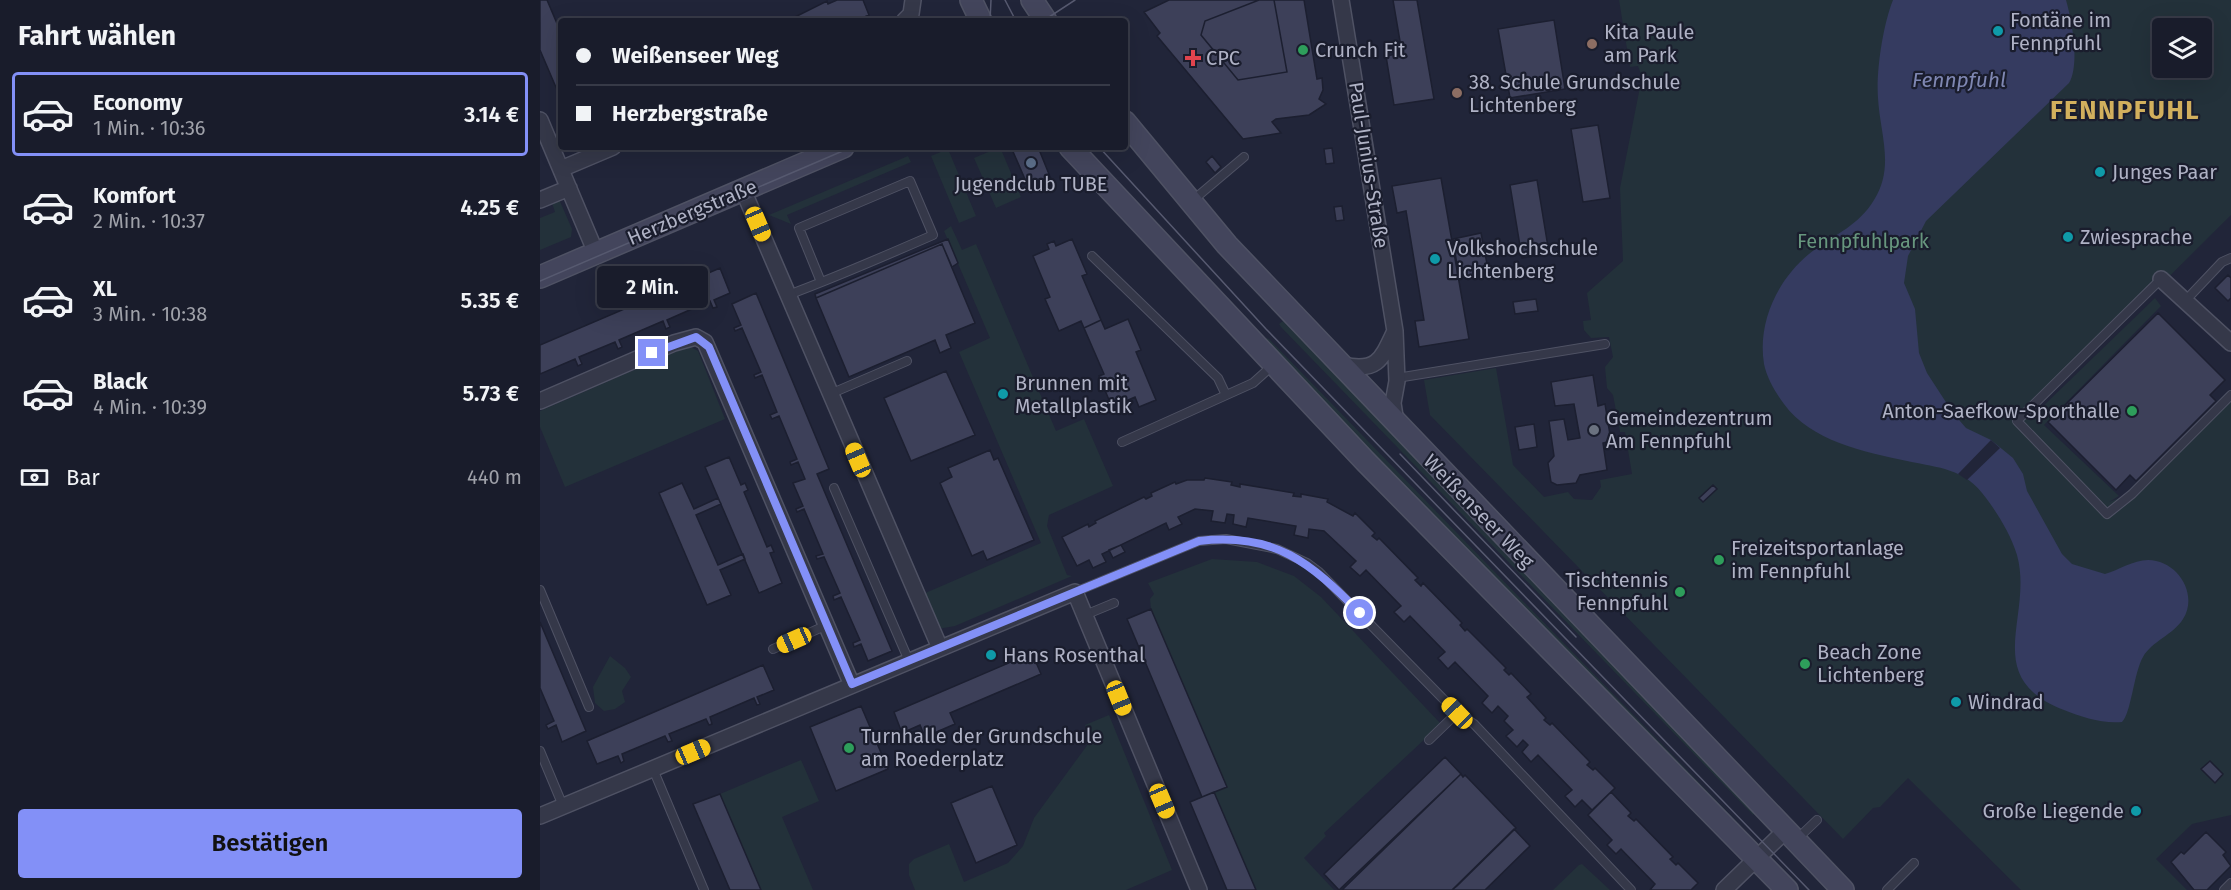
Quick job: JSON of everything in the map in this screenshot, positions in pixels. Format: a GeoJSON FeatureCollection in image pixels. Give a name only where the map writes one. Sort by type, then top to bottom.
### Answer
{"type":"FeatureCollection","features":[{"type":"Feature","properties":{"kind":"main road"},"geometry":{"type":"LineString","coordinates":[[971,0],[980,18]]}},
{"type":"Feature","properties":{"kind":"main road"},"geometry":{"type":"LineString","coordinates":[[1032,0],[1044,18]]}},
{"type":"Feature","properties":{"kind":"main road","name":"Weißenseer Weg"},"geometry":{"type":"LineString","coordinates":[[1128,126],[1227,245],[1843,890]]}},
{"type":"Feature","properties":{"kind":"main road","name":"Herzbergstraße"},"geometry":{"type":"LineString","coordinates":[[540,277],[836,150]]}},
{"type":"Feature","properties":{"kind":"main road"},"geometry":{"type":"LineString","coordinates":[[1073,150],[1365,461],[1787,890]]}},
{"type":"Feature","properties":{"kind":"street","name":"Paul-Junius-Straße"},"geometry":{"type":"LineString","coordinates":[[1341,0],[1395,331],[1397,378],[1393,403],[1396,423]]}},
{"type":"Feature","properties":{"kind":"street"},"geometry":{"type":"LineString","coordinates":[[542,129],[596,253]]}},
{"type":"Feature","properties":{"kind":"street"},"geometry":{"type":"LineString","coordinates":[[561,169],[606,150]]}},
{"type":"Feature","properties":{"kind":"street"},"geometry":{"type":"LineString","coordinates":[[540,200],[568,188]]}},
{"type":"Feature","properties":{"kind":"street"},"geometry":{"type":"LineString","coordinates":[[743,190],[940,648]]}},
{"type":"Feature","properties":{"kind":"street"},"geometry":{"type":"LineString","coordinates":[[2161,279],[2231,343]]}},
{"type":"Feature","properties":{"kind":"street"},"geometry":{"type":"LineString","coordinates":[[1343,366],[1369,368],[1383,357],[1395,331]]}},
{"type":"Feature","properties":{"kind":"street"},"geometry":{"type":"LineString","coordinates":[[540,401],[674,343],[696,337],[709,347],[852,684]]}},
{"type":"Feature","properties":{"kind":"street"},"geometry":{"type":"LineString","coordinates":[[540,816],[1075,592],[1199,890]]}},
{"type":"Feature","properties":{"kind":"street"},"geometry":{"type":"LineString","coordinates":[[1724,890],[1756,859],[1790,836]]}},
{"type":"Feature","properties":{"kind":"lane"},"geometry":{"type":"LineString","coordinates":[[1191,202],[1244,157]]}},
{"type":"Feature","properties":{"kind":"lane"},"geometry":{"type":"LineString","coordinates":[[787,295],[821,282],[933,235],[910,181],[799,228],[821,282]]}},
{"type":"Feature","properties":{"kind":"lane"},"geometry":{"type":"LineString","coordinates":[[1092,256],[1218,378],[1226,395]]}},
{"type":"Feature","properties":{"kind":"lane"},"geometry":{"type":"LineString","coordinates":[[2186,300],[2222,262],[2231,258]]}},
{"type":"Feature","properties":{"kind":"lane"},"geometry":{"type":"LineString","coordinates":[[2161,279],[2017,421],[2107,514],[2132,494],[2231,395]]}},
{"type":"Feature","properties":{"kind":"lane"},"geometry":{"type":"LineString","coordinates":[[1397,378],[1605,344]]}},
{"type":"Feature","properties":{"kind":"lane"},"geometry":{"type":"LineString","coordinates":[[830,394],[907,361]]}},
{"type":"Feature","properties":{"kind":"lane"},"geometry":{"type":"LineString","coordinates":[[1122,442],[1253,382],[1274,365]]}},
{"type":"Feature","properties":{"kind":"lane"},"geometry":{"type":"LineString","coordinates":[[834,488],[909,661]]}},
{"type":"Feature","properties":{"kind":"lane"},"geometry":{"type":"LineString","coordinates":[[1075,592],[1199,541],[1226,539],[1277,549],[1307,563],[1319,572],[1457,713],[1474,724],[1631,890]]}},
{"type":"Feature","properties":{"kind":"lane"},"geometry":{"type":"LineString","coordinates":[[540,590],[589,707]]}},
{"type":"Feature","properties":{"kind":"lane"},"geometry":{"type":"LineString","coordinates":[[1085,615],[1114,603]]}},
{"type":"Feature","properties":{"kind":"lane"},"geometry":{"type":"LineString","coordinates":[[773,649],[827,625]]}},
{"type":"Feature","properties":{"kind":"lane"},"geometry":{"type":"LineString","coordinates":[[1429,740],[1457,713]]}},
{"type":"Feature","properties":{"kind":"lane"},"geometry":{"type":"LineString","coordinates":[[540,751],[563,806]]}},
{"type":"Feature","properties":{"kind":"lane"},"geometry":{"type":"LineString","coordinates":[[653,769],[704,890]]}},
{"type":"Feature","properties":{"kind":"lane"},"geometry":{"type":"LineString","coordinates":[[1790,836],[1817,820]]}},
{"type":"Feature","properties":{"kind":"lane"},"geometry":{"type":"LineString","coordinates":[[1887,890],[1914,863]]}},
{"type":"Feature","properties":{"kind":"lane"},"geometry":{"type":"LineString","coordinates":[[2224,890],[2231,883]]}},
{"type":"Feature","properties":{"kind":"green space","name":"Fennpfuhlpark"},"geometry":{"type":"Polygon","coordinates":[[[1619,0],[2231,0],[2231,215],[2031,414],[2031,419],[2155,298],[2161,306],[2044,425],[2119,496],[2109,502],[2122,497],[2231,391],[2231,815],[2192,824],[2156,859],[2187,890],[2021,890],[1908,778],[1880,807],[1873,808],[1843,839],[1430,415],[1424,380],[1496,368],[1513,465],[1544,497],[1568,492],[1574,499],[1592,500],[1601,487],[1600,480],[1632,474],[1625,432],[1620,432],[1613,395],[1607,388],[1605,367],[1613,357],[1609,337],[1591,338],[1584,330],[1583,321],[1591,320],[1587,293],[1623,261],[1620,188],[1642,77],[1638,66],[1630,67],[1619,0]]]}},
{"type":"Feature","properties":{"kind":"green space"},"geometry":{"type":"Polygon","coordinates":[[[948,150],[976,216],[959,223],[931,156],[948,150]]]}},
{"type":"Feature","properties":{"kind":"green space"},"geometry":{"type":"Polygon","coordinates":[[[993,150],[1001,150],[1021,197],[996,208],[974,158],[993,150]]]}},
{"type":"Feature","properties":{"kind":"green space"},"geometry":{"type":"Polygon","coordinates":[[[908,156],[911,162],[787,215],[791,224],[769,215],[908,156]]]}},
{"type":"Feature","properties":{"kind":"green space"},"geometry":{"type":"Polygon","coordinates":[[[558,197],[572,229],[571,237],[540,250],[540,218],[555,212],[551,200],[558,197]]]}},
{"type":"Feature","properties":{"kind":"green space"},"geometry":{"type":"Polygon","coordinates":[[[951,226],[962,250],[976,244],[1056,431],[1084,419],[1113,486],[1049,515],[1047,526],[1067,575],[1072,576],[955,626],[938,629],[923,594],[1041,543],[959,352],[990,338],[944,231],[951,226]]]}},
{"type":"Feature","properties":{"kind":"green space"},"geometry":{"type":"Polygon","coordinates":[[[1283,321],[1755,811],[1753,815],[1281,327],[1279,324],[1283,321]]]}},
{"type":"Feature","properties":{"kind":"green space"},"geometry":{"type":"Polygon","coordinates":[[[1266,338],[1741,826],[1738,828],[1295,373],[1264,341],[1266,338]]]}},
{"type":"Feature","properties":{"kind":"green space"},"geometry":{"type":"Polygon","coordinates":[[[689,346],[698,351],[725,419],[565,487],[540,427],[540,411],[689,346]]]}},
{"type":"Feature","properties":{"kind":"green space"},"geometry":{"type":"Polygon","coordinates":[[[1212,559],[1257,562],[1294,576],[1321,597],[1441,724],[1324,833],[1326,836],[1304,858],[1334,890],[1255,890],[1214,792],[1226,787],[1151,609],[1150,599],[1154,594],[1148,583],[1212,559]]]}},
{"type":"Feature","properties":{"kind":"green space"},"geometry":{"type":"Polygon","coordinates":[[[610,656],[625,668],[631,677],[622,691],[625,702],[615,709],[604,711],[595,703],[593,687],[610,656]]]}},
{"type":"Feature","properties":{"kind":"green space"},"geometry":{"type":"Polygon","coordinates":[[[1109,715],[1172,870],[1126,890],[915,890],[909,875],[909,864],[914,859],[949,844],[964,882],[1008,863],[1023,846],[1034,818],[1091,740],[1085,725],[1109,715]]]}},
{"type":"Feature","properties":{"kind":"green space"},"geometry":{"type":"Polygon","coordinates":[[[801,760],[819,801],[782,817],[813,890],[761,890],[720,794],[801,760]]]}},
{"type":"Feature","properties":{"kind":"green space"},"geometry":{"type":"Polygon","coordinates":[[[1582,864],[1610,890],[1553,890],[1579,865],[1582,864]]]}},
{"type":"Feature","properties":{"kind":"water","name":"Fennpfuhl"},"geometry":{"type":"Polygon","coordinates":[[[1893,0],[2066,0],[2071,19],[2074,54],[2074,65],[2069,83],[1926,221],[1908,256],[1904,283],[1915,309],[1919,353],[1927,373],[1953,413],[1966,428],[1991,440],[2013,458],[2023,474],[2027,491],[2062,554],[2072,564],[2105,574],[2137,562],[2148,560],[2158,562],[2176,572],[2187,589],[2187,609],[2183,619],[2143,657],[2128,711],[2122,722],[2092,719],[2064,710],[2038,696],[2023,681],[2016,663],[2015,643],[2020,601],[2017,555],[2004,525],[1978,488],[1951,471],[1873,454],[1823,436],[1795,417],[1778,395],[1765,369],[1764,332],[1773,301],[1781,286],[1790,273],[1814,250],[1861,216],[1868,209],[1880,188],[1884,175],[1885,150],[1878,98],[1878,75],[1883,35],[1893,0]]]}},
{"type":"Feature","properties":{"kind":"pier"},"geometry":{"type":"Polygon","coordinates":[[[1991,440],[2000,448],[1967,480],[1958,474],[1991,440]]]}},
{"type":"Feature","properties":{"kind":"building"},"geometry":{"type":"Polygon","coordinates":[[[540,0],[547,0],[558,26],[558,92],[540,50],[540,0]]]}},
{"type":"Feature","properties":{"kind":"building"},"geometry":{"type":"Polygon","coordinates":[[[837,0],[863,0],[869,15],[862,18],[793,18],[827,1],[828,4],[837,0]]]}},
{"type":"Feature","properties":{"kind":"building"},"geometry":{"type":"Polygon","coordinates":[[[1169,0],[1259,0],[1205,21],[1201,35],[1238,80],[1287,72],[1274,0],[1304,0],[1317,79],[1322,78],[1323,90],[1319,99],[1326,104],[1309,115],[1276,119],[1272,122],[1281,133],[1243,139],[1157,36],[1160,33],[1144,12],[1169,0]]]}},
{"type":"Feature","properties":{"kind":"building"},"geometry":{"type":"Polygon","coordinates":[[[1259,0],[1274,0],[1287,72],[1238,80],[1201,35],[1205,21],[1259,0]]]}},
{"type":"Feature","properties":{"kind":"building"},"geometry":{"type":"Polygon","coordinates":[[[1393,0],[1417,0],[1434,99],[1394,105],[1386,56],[1402,53],[1393,0]]]}},
{"type":"Feature","properties":{"kind":"building"},"geometry":{"type":"Polygon","coordinates":[[[1554,20],[1565,89],[1510,98],[1498,29],[1554,20]]]}},
{"type":"Feature","properties":{"kind":"building"},"geometry":{"type":"Polygon","coordinates":[[[1598,125],[1610,198],[1583,202],[1571,129],[1598,125]]]}},
{"type":"Feature","properties":{"kind":"building"},"geometry":{"type":"Polygon","coordinates":[[[1332,148],[1334,163],[1326,164],[1324,149],[1332,148]]]}},
{"type":"Feature","properties":{"kind":"building","name":"Jugendclub TUBE"},"geometry":{"type":"Polygon","coordinates":[[[1012,150],[1039,150],[1053,184],[1031,193],[1012,150]]]}},
{"type":"Feature","properties":{"kind":"building"},"geometry":{"type":"Polygon","coordinates":[[[1212,156],[1221,167],[1215,173],[1206,162],[1212,156]]]}},
{"type":"Feature","properties":{"kind":"building","name":"Volkshochschule Lichtenberg"},"geometry":{"type":"Polygon","coordinates":[[[1441,178],[1469,339],[1419,347],[1415,321],[1424,320],[1406,211],[1397,213],[1392,186],[1441,178]]]}},
{"type":"Feature","properties":{"kind":"building"},"geometry":{"type":"Polygon","coordinates":[[[1537,180],[1549,253],[1522,258],[1510,185],[1537,180]]]}},
{"type":"Feature","properties":{"kind":"building"},"geometry":{"type":"Polygon","coordinates":[[[1342,206],[1344,220],[1336,221],[1334,207],[1342,206]]]}},
{"type":"Feature","properties":{"kind":"building"},"geometry":{"type":"Polygon","coordinates":[[[1481,233],[1489,274],[1459,278],[1453,239],[1481,233]]]}},
{"type":"Feature","properties":{"kind":"building"},"geometry":{"type":"Polygon","coordinates":[[[948,239],[958,263],[952,267],[942,244],[816,298],[815,294],[948,239]]]}},
{"type":"Feature","properties":{"kind":"building"},"geometry":{"type":"Polygon","coordinates":[[[1072,239],[1087,274],[1082,276],[1101,320],[1084,328],[1081,321],[1059,331],[1045,299],[1050,297],[1033,256],[1049,249],[1047,244],[1054,241],[1056,246],[1072,239]]]}},
{"type":"Feature","properties":{"kind":"building"},"geometry":{"type":"Polygon","coordinates":[[[942,244],[975,323],[946,335],[951,348],[940,353],[935,340],[849,377],[816,298],[942,244]]]}},
{"type":"Feature","properties":{"kind":"building"},"geometry":{"type":"Polygon","coordinates":[[[720,268],[730,293],[714,300],[717,307],[713,308],[710,301],[667,320],[670,327],[666,329],[663,321],[619,340],[622,347],[618,349],[615,342],[579,357],[582,364],[578,366],[575,359],[540,374],[540,345],[720,268]]]}},
{"type":"Feature","properties":{"kind":"building"},"geometry":{"type":"Polygon","coordinates":[[[2228,275],[2231,278],[2231,298],[2228,301],[2215,288],[2228,275]]]}},
{"type":"Feature","properties":{"kind":"building"},"geometry":{"type":"Polygon","coordinates":[[[756,293],[829,469],[817,474],[892,651],[868,661],[861,644],[854,647],[853,643],[860,640],[841,597],[834,600],[833,596],[840,593],[824,557],[817,559],[816,556],[823,554],[804,509],[797,512],[796,509],[803,506],[793,483],[805,479],[798,462],[791,465],[790,462],[797,459],[779,416],[772,419],[770,415],[777,412],[762,375],[755,378],[754,375],[761,372],[742,328],[735,331],[734,328],[741,325],[732,304],[756,293]]]}},
{"type":"Feature","properties":{"kind":"building"},"geometry":{"type":"Polygon","coordinates":[[[1536,299],[1538,311],[1515,314],[1513,302],[1536,299]]]}},
{"type":"Feature","properties":{"kind":"building","name":"Anton-Saefkow-Sporthalle"},"geometry":{"type":"Polygon","coordinates":[[[2158,313],[2225,380],[2210,395],[2216,401],[2136,481],[2130,475],[2116,490],[2048,422],[2158,313]]]}},
{"type":"Feature","properties":{"kind":"building"},"geometry":{"type":"Polygon","coordinates":[[[1128,319],[1141,350],[1136,352],[1156,400],[1139,407],[1135,397],[1112,407],[1099,376],[1104,374],[1084,328],[1101,320],[1105,329],[1128,319]]]}},
{"type":"Feature","properties":{"kind":"building"},"geometry":{"type":"Polygon","coordinates":[[[946,371],[975,435],[911,461],[884,398],[946,371]]]}},
{"type":"Feature","properties":{"kind":"building","name":"Gemeindezentrum Am Fennpfuhl"},"geometry":{"type":"Polygon","coordinates":[[[1593,375],[1598,406],[1605,404],[1611,441],[1603,443],[1607,470],[1580,475],[1576,483],[1557,485],[1551,482],[1548,463],[1554,456],[1549,421],[1564,419],[1568,440],[1580,438],[1574,404],[1555,406],[1551,382],[1593,375]]]}},
{"type":"Feature","properties":{"kind":"building"},"geometry":{"type":"Polygon","coordinates":[[[1534,424],[1537,447],[1519,450],[1515,427],[1534,424]]]}},
{"type":"Feature","properties":{"kind":"building"},"geometry":{"type":"Polygon","coordinates":[[[990,450],[994,460],[998,458],[1034,540],[987,560],[983,551],[972,556],[940,483],[952,477],[948,468],[990,450]]]}},
{"type":"Feature","properties":{"kind":"building"},"geometry":{"type":"Polygon","coordinates":[[[729,457],[741,485],[745,483],[748,490],[744,492],[767,547],[771,545],[774,552],[770,553],[782,583],[759,593],[705,467],[729,457]]]}},
{"type":"Feature","properties":{"kind":"building"},"geometry":{"type":"Polygon","coordinates":[[[1205,478],[1232,482],[1231,485],[1240,487],[1240,484],[1294,493],[1293,496],[1301,497],[1301,494],[1328,499],[1327,502],[1353,516],[1355,513],[1375,533],[1372,536],[1377,540],[1379,538],[1418,578],[1415,580],[1421,586],[1423,583],[1462,623],[1460,625],[1465,631],[1467,629],[1506,668],[1504,670],[1509,675],[1511,673],[1531,694],[1527,697],[1546,718],[1544,720],[1550,725],[1552,723],[1590,762],[1587,765],[1593,770],[1595,768],[1615,788],[1592,810],[1582,800],[1575,807],[1565,796],[1572,790],[1538,755],[1531,762],[1522,752],[1528,745],[1523,740],[1517,747],[1506,736],[1513,730],[1504,721],[1508,716],[1498,706],[1492,713],[1482,703],[1488,696],[1455,662],[1448,669],[1438,658],[1445,652],[1410,616],[1404,622],[1394,612],[1401,606],[1366,570],[1360,576],[1350,567],[1356,561],[1324,531],[1309,529],[1308,538],[1294,535],[1296,526],[1248,518],[1246,527],[1233,524],[1234,515],[1227,514],[1225,523],[1211,521],[1213,511],[1195,509],[1178,517],[1182,524],[1169,530],[1166,523],[1102,554],[1106,562],[1093,568],[1089,560],[1077,566],[1062,537],[1088,524],[1089,527],[1096,523],[1095,521],[1144,497],[1146,499],[1152,496],[1151,493],[1175,482],[1176,484],[1205,478]]]}},
{"type":"Feature","properties":{"kind":"building"},"geometry":{"type":"Polygon","coordinates":[[[682,483],[694,509],[718,498],[721,504],[696,515],[718,565],[743,554],[745,559],[720,570],[731,595],[707,605],[659,493],[682,483]]]}},
{"type":"Feature","properties":{"kind":"building"},"geometry":{"type":"Polygon","coordinates":[[[1713,485],[1717,489],[1703,502],[1699,498],[1713,485]]]}},
{"type":"Feature","properties":{"kind":"building"},"geometry":{"type":"Polygon","coordinates":[[[1121,545],[1125,552],[1113,558],[1109,550],[1121,545]]]}},
{"type":"Feature","properties":{"kind":"building"},"geometry":{"type":"Polygon","coordinates":[[[1151,609],[1227,787],[1202,797],[1127,619],[1151,609]]]}},
{"type":"Feature","properties":{"kind":"building"},"geometry":{"type":"Polygon","coordinates":[[[540,622],[586,731],[562,742],[556,725],[548,729],[546,725],[554,721],[540,688],[540,622]]]}},
{"type":"Feature","properties":{"kind":"building"},"geometry":{"type":"Polygon","coordinates":[[[1032,653],[1041,674],[950,713],[955,724],[925,737],[920,725],[902,733],[894,712],[1032,653]]]}},
{"type":"Feature","properties":{"kind":"building"},"geometry":{"type":"Polygon","coordinates":[[[763,665],[774,690],[757,697],[760,704],[757,705],[754,698],[710,717],[712,724],[709,725],[706,719],[669,734],[672,741],[668,742],[665,736],[622,754],[624,761],[621,763],[618,756],[597,764],[587,741],[763,665]]]}},
{"type":"Feature","properties":{"kind":"building","name":"Turnhalle der Grundschule am Roederplatz"},"geometry":{"type":"Polygon","coordinates":[[[861,706],[888,769],[836,791],[810,727],[861,706]]]}},
{"type":"Feature","properties":{"kind":"building"},"geometry":{"type":"Polygon","coordinates":[[[1445,757],[1461,774],[1339,890],[1324,874],[1445,757]]]}},
{"type":"Feature","properties":{"kind":"building"},"geometry":{"type":"Polygon","coordinates":[[[2210,761],[2223,774],[2215,783],[2201,769],[2210,761]]]}},
{"type":"Feature","properties":{"kind":"building"},"geometry":{"type":"Polygon","coordinates":[[[1461,774],[1463,777],[1465,775],[1516,828],[1457,886],[1452,890],[1342,890],[1461,774]]]}},
{"type":"Feature","properties":{"kind":"building"},"geometry":{"type":"Polygon","coordinates":[[[992,786],[1017,845],[976,863],[951,803],[992,786]]]}},
{"type":"Feature","properties":{"kind":"building"},"geometry":{"type":"Polygon","coordinates":[[[1214,792],[1256,890],[1227,890],[1190,802],[1214,792]]]}},
{"type":"Feature","properties":{"kind":"building"},"geometry":{"type":"Polygon","coordinates":[[[1611,792],[1631,813],[1628,816],[1634,821],[1636,819],[1673,857],[1670,859],[1676,865],[1678,863],[1698,883],[1691,890],[1650,890],[1655,884],[1621,849],[1616,854],[1607,845],[1612,840],[1588,815],[1611,792]]]}},
{"type":"Feature","properties":{"kind":"building"},"geometry":{"type":"Polygon","coordinates":[[[720,794],[761,890],[730,890],[693,804],[720,794]]]}},
{"type":"Feature","properties":{"kind":"building"},"geometry":{"type":"Polygon","coordinates":[[[1514,829],[1530,846],[1485,890],[1452,890],[1514,829]]]}},
{"type":"Feature","properties":{"kind":"building"},"geometry":{"type":"Polygon","coordinates":[[[2206,832],[2226,852],[2223,855],[2231,866],[2207,890],[2194,890],[2171,862],[2181,852],[2184,854],[2206,832]]]}},
{"type":"Feature","properties":{"kind":"tram line"},"geometry":{"type":"LineString","coordinates":[[990,18],[991,0]]}},
{"type":"Feature","properties":{"kind":"tram line"},"geometry":{"type":"LineString","coordinates":[[1005,0],[1014,18]]}},
{"type":"Feature","properties":{"kind":"tram line"},"geometry":{"type":"LineString","coordinates":[[1048,18],[1075,0]]}},
{"type":"Feature","properties":{"kind":"tram line"},"geometry":{"type":"LineString","coordinates":[[540,281],[845,150]]}},
{"type":"Feature","properties":{"kind":"tram line"},"geometry":{"type":"LineString","coordinates":[[1102,150],[1266,329],[1809,890]]}},
{"type":"Feature","properties":{"kind":"tram line"},"geometry":{"type":"LineString","coordinates":[[1400,454],[1576,637]]}},
{"type":"Feature","properties":{"kind":"place","name":"Fontäne im Fennpfuhl"},"geometry":{"type":"Point","coordinates":[1998,31]}},
{"type":"Feature","properties":{"kind":"place","name":"Kita Paule am Park"},"geometry":{"type":"Point","coordinates":[1592,44]}},
{"type":"Feature","properties":{"kind":"place","name":"Crunch Fit"},"geometry":{"type":"Point","coordinates":[1303,50]}},
{"type":"Feature","properties":{"kind":"place","name":"CPC"},"geometry":{"type":"Point","coordinates":[1193,58]}},
{"type":"Feature","properties":{"kind":"place","name":"38. Schule Grundschule Lichtenberg"},"geometry":{"type":"Point","coordinates":[1457,93]}},
{"type":"Feature","properties":{"kind":"place","name":"Jugendclub TUBE"},"geometry":{"type":"Point","coordinates":[1031,163]}},
{"type":"Feature","properties":{"kind":"place","name":"Junges Paar"},"geometry":{"type":"Point","coordinates":[2100,172]}},
{"type":"Feature","properties":{"kind":"place","name":"Zwiesprache"},"geometry":{"type":"Point","coordinates":[2068,237]}},
{"type":"Feature","properties":{"kind":"place","name":"Volkshochschule Lichtenberg"},"geometry":{"type":"Point","coordinates":[1435,259]}},
{"type":"Feature","properties":{"kind":"place","name":"Brunnen mit Metallplastik"},"geometry":{"type":"Point","coordinates":[1003,394]}},
{"type":"Feature","properties":{"kind":"place","name":"Anton-Saefkow-Sporthalle"},"geometry":{"type":"Point","coordinates":[2132,411]}},
{"type":"Feature","properties":{"kind":"place","name":"Gemeindezentrum Am Fennpfuhl"},"geometry":{"type":"Point","coordinates":[1594,430]}},
{"type":"Feature","properties":{"kind":"place","name":"Freizeitsportanlage im Fennpfuhl"},"geometry":{"type":"Point","coordinates":[1719,560]}},
{"type":"Feature","properties":{"kind":"place","name":"Tischtennis Fennpfuhl"},"geometry":{"type":"Point","coordinates":[1680,592]}},
{"type":"Feature","properties":{"kind":"place","name":"Hans Rosenthal"},"geometry":{"type":"Point","coordinates":[991,655]}},
{"type":"Feature","properties":{"kind":"place","name":"Beach Zone Lichtenberg"},"geometry":{"type":"Point","coordinates":[1805,664]}},
{"type":"Feature","properties":{"kind":"place","name":"Windrad"},"geometry":{"type":"Point","coordinates":[1956,702]}},
{"type":"Feature","properties":{"kind":"place","name":"Turnhalle der Grundschule am Roederplatz"},"geometry":{"type":"Point","coordinates":[849,748]}},
{"type":"Feature","properties":{"kind":"place","name":"Große Liegende"},"geometry":{"type":"Point","coordinates":[2136,811]}},
{"type":"Feature","properties":{"kind":"district","name":"FENNPFUHL"},"geometry":{"type":"Point","coordinates":[2125,110]}},
{"type":"Feature","properties":{"kind":"route"},"geometry":{"type":"LineString","coordinates":[[652,353],[674,343],[696,337],[709,347],[852,684],[1182,546],[1199,541],[1226,539],[1246,541],[1293,555],[1319,572],[1360,613]]}}]}
